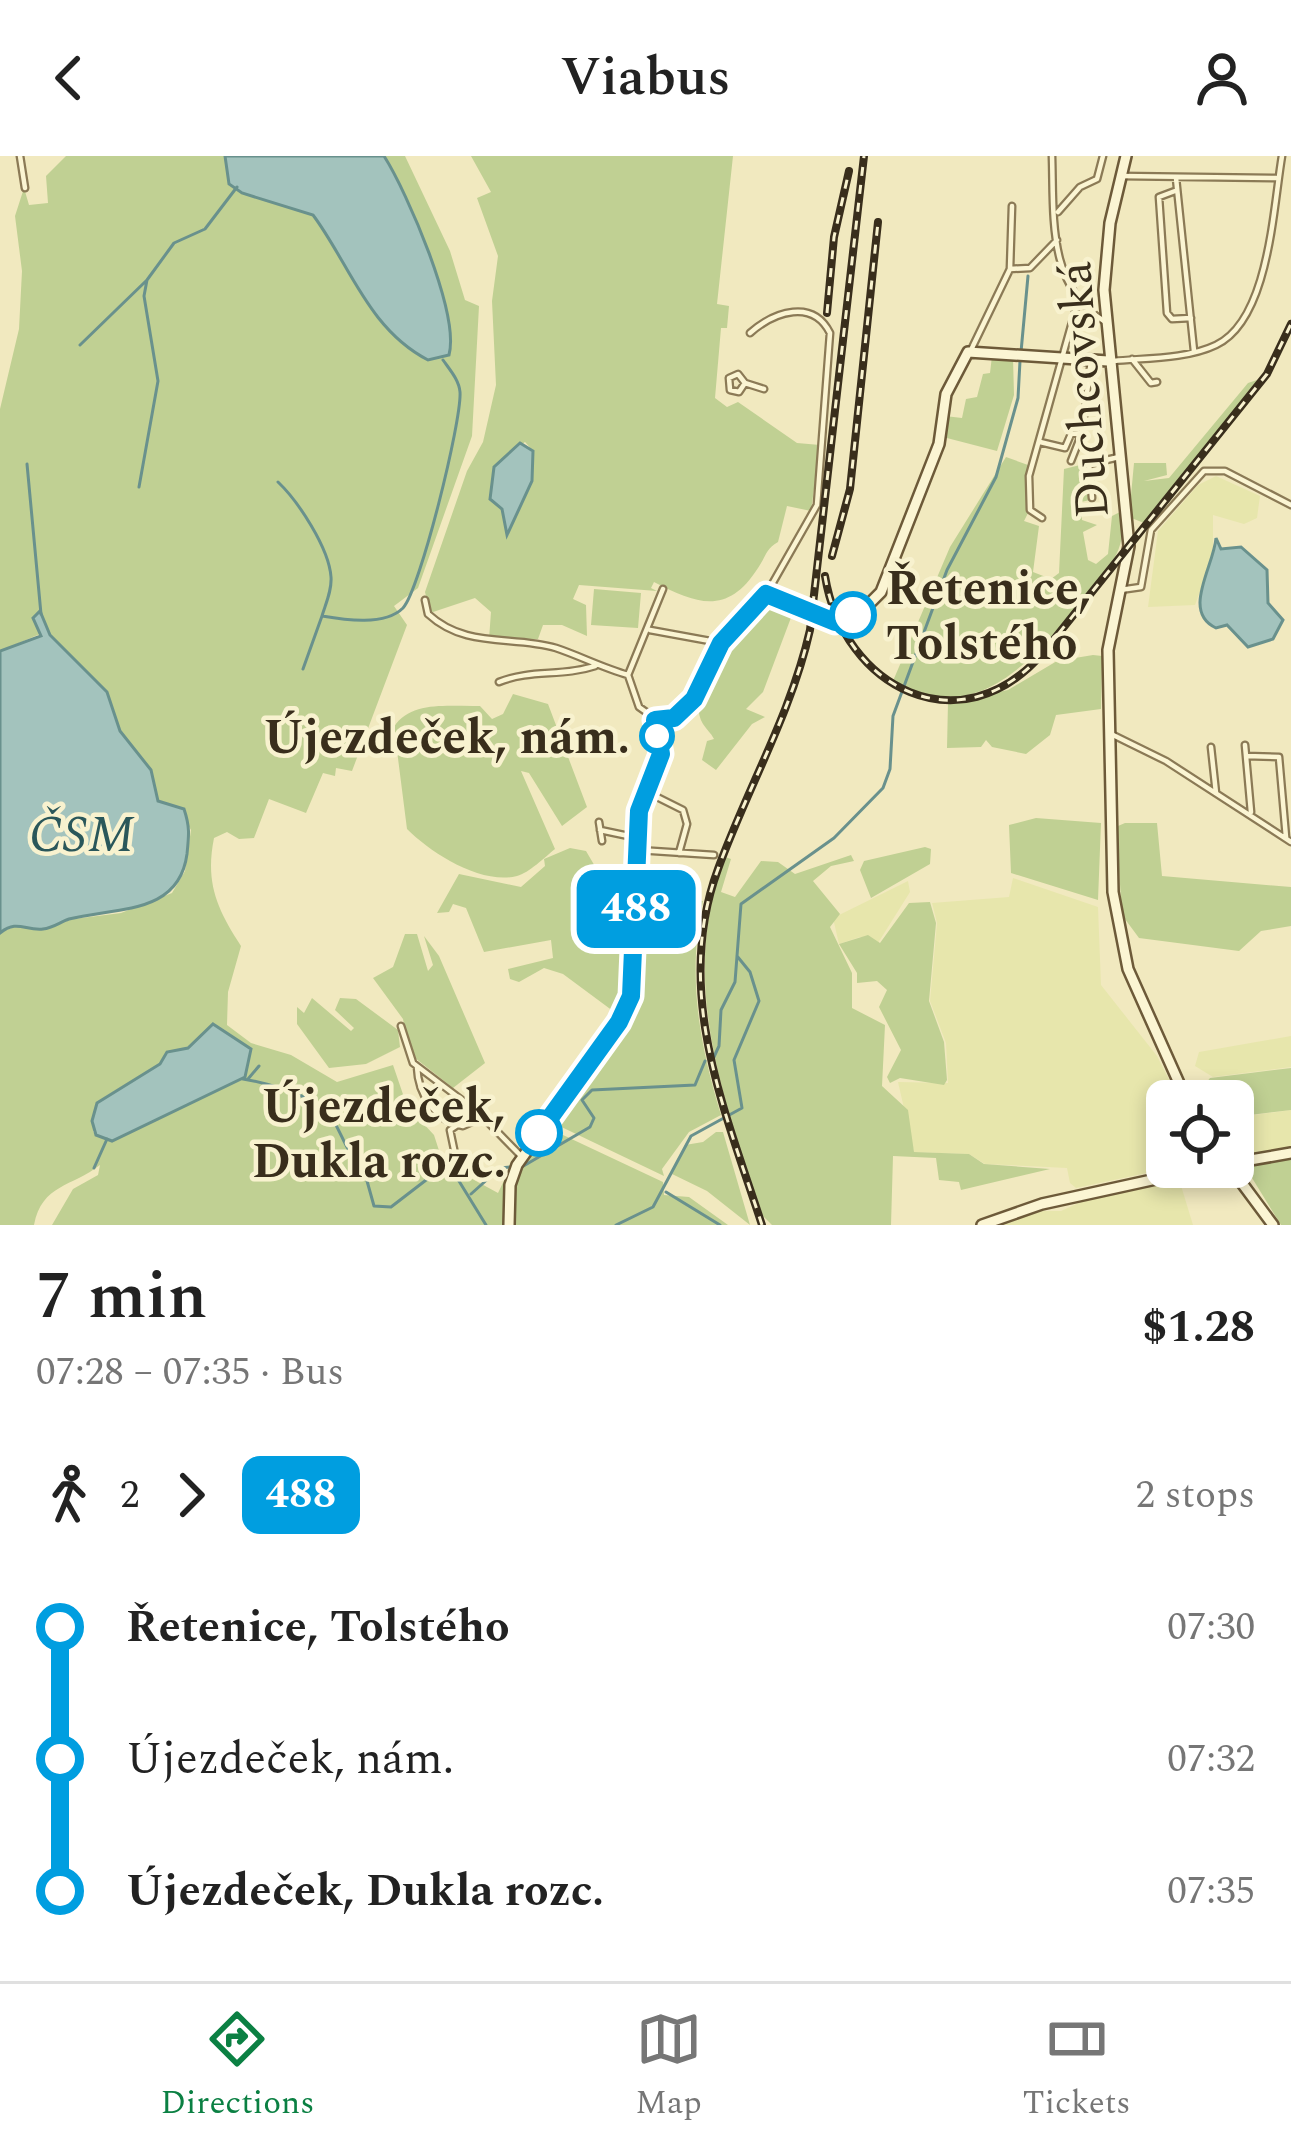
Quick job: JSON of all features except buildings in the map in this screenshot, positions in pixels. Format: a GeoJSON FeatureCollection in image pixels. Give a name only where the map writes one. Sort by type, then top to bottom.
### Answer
{"type":"FeatureCollection","features":[{"type":"Feature","properties":{"kind":"street"},"geometry":{"type":"LineString","coordinates":[[20,156],[25,188]]}},
{"type":"Feature","properties":{"kind":"street"},"geometry":{"type":"LineString","coordinates":[[1052,156],[1064,280],[1078,301],[1104,321]]}},
{"type":"Feature","properties":{"kind":"street"},"geometry":{"type":"LineString","coordinates":[[1058,212],[1080,187],[1097,179],[1103,156]]}},
{"type":"Feature","properties":{"kind":"street","name":"Duchcovská"},"geometry":{"type":"LineString","coordinates":[[1126,156],[1106,250],[1104,321],[1129,546],[1108,645],[1113,892],[1123,954],[1178,1080]]}},
{"type":"Feature","properties":{"kind":"street"},"geometry":{"type":"LineString","coordinates":[[971,350],[1108,361],[1194,352],[1229,338],[1254,304],[1282,156]]}},
{"type":"Feature","properties":{"kind":"street"},"geometry":{"type":"LineString","coordinates":[[1120,176],[1279,178]]}},
{"type":"Feature","properties":{"kind":"street"},"geometry":{"type":"LineString","coordinates":[[1176,178],[1194,352]]}},
{"type":"Feature","properties":{"kind":"street"},"geometry":{"type":"LineString","coordinates":[[1177,191],[1159,199],[1167,313],[1172,320],[1191,318]]}},
{"type":"Feature","properties":{"kind":"street"},"geometry":{"type":"LineString","coordinates":[[766,594],[839,621],[885,588],[939,444],[946,394],[1010,269],[1012,206]]}},
{"type":"Feature","properties":{"kind":"street"},"geometry":{"type":"LineString","coordinates":[[1010,269],[1030,268],[1058,240]]}},
{"type":"Feature","properties":{"kind":"street"},"geometry":{"type":"LineString","coordinates":[[1042,518],[1030,510],[1032,466],[1078,301]]}},
{"type":"Feature","properties":{"kind":"street"},"geometry":{"type":"LineString","coordinates":[[663,589],[628,675],[641,710],[656,718],[674,718],[694,699],[721,643],[766,594],[816,509],[830,333],[820,315],[806,310],[768,321],[750,333]]}},
{"type":"Feature","properties":{"kind":"street"},"geometry":{"type":"LineString","coordinates":[[1132,359],[1153,381],[1147,357]]}},
{"type":"Feature","properties":{"kind":"street"},"geometry":{"type":"LineString","coordinates":[[1071,460],[1082,433],[1091,361]]}},
{"type":"Feature","properties":{"kind":"street"},"geometry":{"type":"LineString","coordinates":[[745,383],[764,389]]}},
{"type":"Feature","properties":{"kind":"street"},"geometry":{"type":"LineString","coordinates":[[1040,442],[1065,448],[1071,434],[1082,433]]}},
{"type":"Feature","properties":{"kind":"street"},"geometry":{"type":"LineString","coordinates":[[1092,498],[1089,464],[1119,457]]}},
{"type":"Feature","properties":{"kind":"street"},"geometry":{"type":"LineString","coordinates":[[1120,590],[1135,592],[1141,587],[1151,530],[1204,471],[1225,470],[1291,505]]}},
{"type":"Feature","properties":{"kind":"street"},"geometry":{"type":"LineString","coordinates":[[425,601],[428,614],[457,632],[500,644],[556,648],[628,675]]}},
{"type":"Feature","properties":{"kind":"street"},"geometry":{"type":"LineString","coordinates":[[648,629],[721,643]]}},
{"type":"Feature","properties":{"kind":"street"},"geometry":{"type":"LineString","coordinates":[[499,682],[521,673],[566,674],[595,666]]}},
{"type":"Feature","properties":{"kind":"street"},"geometry":{"type":"LineString","coordinates":[[509,1225],[518,1164],[626,1008],[635,969],[639,810],[660,757],[656,718]]}},
{"type":"Feature","properties":{"kind":"street"},"geometry":{"type":"LineString","coordinates":[[1109,734],[1251,812],[1288,840]]}},
{"type":"Feature","properties":{"kind":"street"},"geometry":{"type":"LineString","coordinates":[[1245,745],[1251,812]]}},
{"type":"Feature","properties":{"kind":"street"},"geometry":{"type":"LineString","coordinates":[[1211,747],[1216,793]]}},
{"type":"Feature","properties":{"kind":"street"},"geometry":{"type":"LineString","coordinates":[[1246,756],[1279,757],[1288,840]]}},
{"type":"Feature","properties":{"kind":"street"},"geometry":{"type":"LineString","coordinates":[[647,792],[683,810],[687,824],[679,853]]}},
{"type":"Feature","properties":{"kind":"street"},"geometry":{"type":"LineString","coordinates":[[602,841],[600,826],[638,844],[714,856]]}},
{"type":"Feature","properties":{"kind":"street"},"geometry":{"type":"LineString","coordinates":[[401,1026],[426,1100],[456,1126]]}},
{"type":"Feature","properties":{"kind":"street"},"geometry":{"type":"LineString","coordinates":[[417,1067],[483,1117],[512,1148],[518,1164]]}},
{"type":"Feature","properties":{"kind":"street"},"geometry":{"type":"LineString","coordinates":[[454,1154],[449,1130],[483,1117]]}},
{"type":"Feature","properties":{"kind":"street"},"geometry":{"type":"LineString","coordinates":[[1254,1161],[1291,1153]]}},
{"type":"Feature","properties":{"kind":"street"},"geometry":{"type":"LineString","coordinates":[[982,1225],[1042,1204],[1146,1181]]}},
{"type":"Feature","properties":{"kind":"street"},"geometry":{"type":"LineString","coordinates":[[1248,1188],[1273,1225]]}},
{"type":"Feature","properties":{"kind":"shaded area"},"geometry":{"type":"Polygon","coordinates":[[[1216,476],[1260,496],[1257,518],[1244,524],[1213,515],[1213,556],[1195,605],[1148,607],[1158,531],[1198,485],[1216,476]]]}},
{"type":"Feature","properties":{"kind":"shaded area"},"geometry":{"type":"Polygon","coordinates":[[[1013,878],[1098,907],[1101,985],[1157,1056],[1169,1080],[1146,1080],[1146,1173],[1076,1188],[1067,1168],[985,1164],[969,1154],[914,1152],[898,1082],[948,1083],[946,1043],[930,1001],[937,923],[932,903],[1009,897],[1013,878]]]}},
{"type":"Feature","properties":{"kind":"shaded area"},"geometry":{"type":"Polygon","coordinates":[[[908,881],[910,892],[878,943],[860,937],[839,944],[833,918],[908,881]]]}},
{"type":"Feature","properties":{"kind":"shaded area"},"geometry":{"type":"Polygon","coordinates":[[[1291,1036],[1291,1067],[1213,1077],[1195,1066],[1199,1052],[1291,1036]]]}},
{"type":"Feature","properties":{"kind":"shaded area"},"geometry":{"type":"Polygon","coordinates":[[[1291,1110],[1291,1148],[1254,1154],[1254,1115],[1291,1110]]]}},
{"type":"Feature","properties":{"kind":"shaded area"},"geometry":{"type":"Polygon","coordinates":[[[1146,1186],[1182,1188],[1193,1225],[996,1225],[1032,1211],[1061,1211],[1092,1197],[1146,1186]]]}},
{"type":"Feature","properties":{"kind":"green space"},"geometry":{"type":"Polygon","coordinates":[[[66,156],[225,156],[229,184],[242,193],[313,215],[376,314],[428,360],[451,350],[452,343],[436,270],[384,156],[405,156],[450,251],[465,300],[479,306],[472,436],[418,588],[394,606],[407,625],[352,771],[336,768],[335,776],[323,773],[306,813],[269,799],[254,838],[239,839],[227,832],[214,838],[215,895],[241,946],[228,992],[227,1025],[251,1043],[291,1055],[337,1082],[393,1065],[407,1106],[434,1135],[443,1163],[498,1193],[516,1156],[544,1139],[546,1127],[663,1182],[664,1195],[689,1197],[728,1225],[52,1225],[73,1189],[98,1175],[100,1165],[51,1194],[34,1225],[0,1225],[0,933],[20,924],[50,928],[66,920],[121,913],[172,893],[185,871],[191,830],[179,810],[158,802],[151,770],[120,731],[108,693],[47,631],[0,651],[0,409],[19,329],[22,271],[15,216],[24,188],[29,205],[48,203],[46,176],[66,156]],[[214,1024],[188,1048],[167,1052],[159,1064],[103,1098],[93,1132],[112,1141],[245,1077],[251,1051],[214,1024]]]}},
{"type":"Feature","properties":{"kind":"green space"},"geometry":{"type":"Polygon","coordinates":[[[471,156],[733,156],[717,304],[729,306],[727,328],[721,328],[715,398],[727,407],[738,402],[797,443],[820,445],[811,511],[787,506],[778,542],[735,593],[711,601],[654,582],[651,588],[657,591],[579,585],[573,599],[586,605],[587,636],[562,625],[543,625],[538,639],[489,639],[491,612],[475,598],[430,613],[425,592],[467,471],[483,442],[496,385],[492,301],[498,256],[477,198],[491,192],[471,156]],[[525,442],[498,463],[508,535],[532,481],[533,451],[525,442]]]}},
{"type":"Feature","properties":{"kind":"green space"},"geometry":{"type":"Polygon","coordinates":[[[992,356],[1013,358],[1014,395],[997,451],[943,437],[945,416],[962,418],[966,399],[977,397],[983,374],[990,373],[992,356]]]}},
{"type":"Feature","properties":{"kind":"green space"},"geometry":{"type":"Polygon","coordinates":[[[1260,379],[1144,523],[1129,517],[1134,463],[1166,463],[1167,475],[1144,481],[1169,478],[1248,383],[1260,379]]]}},
{"type":"Feature","properties":{"kind":"green space"},"geometry":{"type":"Polygon","coordinates":[[[1006,457],[1028,465],[1029,511],[1024,521],[1039,526],[1033,572],[1051,579],[1059,573],[1064,469],[1084,464],[1090,500],[1081,502],[1082,520],[1097,525],[1083,532],[1088,560],[1096,564],[1108,554],[1112,516],[1120,512],[1118,550],[1098,582],[1022,666],[976,693],[923,694],[893,681],[950,547],[1006,457]]]}},
{"type":"Feature","properties":{"kind":"green space"},"geometry":{"type":"Polygon","coordinates":[[[594,589],[641,593],[638,628],[591,625],[594,589]]]}},
{"type":"Feature","properties":{"kind":"green space"},"geometry":{"type":"Polygon","coordinates":[[[766,598],[795,607],[763,692],[746,709],[765,717],[752,724],[716,770],[702,760],[707,741],[714,739],[698,709],[700,692],[718,656],[766,598]]]}},
{"type":"Feature","properties":{"kind":"green space"},"geometry":{"type":"Polygon","coordinates":[[[1102,656],[1101,709],[1056,715],[1050,735],[1026,754],[992,747],[986,740],[981,747],[947,748],[948,702],[1008,690],[1057,661],[1102,656]]]}},
{"type":"Feature","properties":{"kind":"green space"},"geometry":{"type":"Polygon","coordinates":[[[513,694],[548,704],[587,807],[562,826],[529,773],[521,771],[555,849],[527,872],[503,878],[458,865],[407,829],[394,727],[410,712],[432,707],[480,706],[492,719],[503,714],[513,694]]]}},
{"type":"Feature","properties":{"kind":"green space"},"geometry":{"type":"Polygon","coordinates":[[[1036,818],[1101,823],[1098,900],[1011,873],[1009,825],[1036,818]]]}},
{"type":"Feature","properties":{"kind":"green space"},"geometry":{"type":"Polygon","coordinates":[[[1157,823],[1162,876],[1291,887],[1291,926],[1261,931],[1239,951],[1139,938],[1122,915],[1117,838],[1118,826],[1157,823]]]}},
{"type":"Feature","properties":{"kind":"green space"},"geometry":{"type":"Polygon","coordinates":[[[570,848],[586,851],[603,880],[632,902],[626,994],[617,1014],[563,974],[544,968],[519,982],[510,979],[508,969],[553,958],[551,940],[484,952],[466,908],[453,904],[449,912],[437,913],[459,874],[521,887],[545,866],[544,859],[570,848]]]}},
{"type":"Feature","properties":{"kind":"green space"},"geometry":{"type":"Polygon","coordinates":[[[931,849],[930,864],[871,898],[860,870],[864,861],[931,849]]]}},
{"type":"Feature","properties":{"kind":"green space"},"geometry":{"type":"Polygon","coordinates":[[[851,855],[854,861],[831,866],[813,881],[840,914],[830,927],[852,973],[852,1008],[885,1025],[882,1086],[908,1110],[914,1152],[969,1154],[984,1164],[1050,1169],[961,1190],[959,1182],[939,1180],[936,1158],[893,1156],[891,1225],[772,1225],[760,1213],[711,1037],[705,948],[711,903],[725,857],[731,859],[721,892],[735,897],[761,861],[778,862],[795,874],[851,855]]]}},
{"type":"Feature","properties":{"kind":"green space"},"geometry":{"type":"Polygon","coordinates":[[[653,895],[703,901],[696,956],[698,1009],[721,1115],[689,1132],[662,1169],[664,1176],[551,1122],[608,1047],[631,1006],[644,960],[642,902],[653,895]]]}},
{"type":"Feature","properties":{"kind":"green space"},"geometry":{"type":"Polygon","coordinates":[[[930,902],[936,923],[929,1001],[944,1042],[947,1080],[944,1085],[900,1078],[890,1083],[887,1077],[901,1050],[879,1007],[887,990],[877,981],[857,983],[857,973],[839,944],[868,935],[880,943],[909,903],[930,902]]]}},
{"type":"Feature","properties":{"kind":"green space"},"geometry":{"type":"Polygon","coordinates":[[[405,934],[417,934],[428,971],[433,965],[424,936],[439,956],[485,1063],[453,1088],[410,1054],[403,1019],[373,978],[393,967],[405,934]]]}},
{"type":"Feature","properties":{"kind":"green space"},"geometry":{"type":"Polygon","coordinates":[[[312,998],[351,1031],[354,1028],[335,1010],[340,998],[356,999],[398,1030],[400,1047],[366,1064],[329,1068],[297,1024],[297,1007],[304,1013],[312,998]]]}},
{"type":"Feature","properties":{"kind":"green space"},"geometry":{"type":"Polygon","coordinates":[[[1291,1068],[1291,1110],[1254,1115],[1254,1080],[1210,1078],[1291,1068]]]}},
{"type":"Feature","properties":{"kind":"green space"},"geometry":{"type":"Polygon","coordinates":[[[723,1132],[750,1225],[707,1191],[672,1174],[685,1145],[703,1142],[723,1132]]]}},
{"type":"Feature","properties":{"kind":"green space"},"geometry":{"type":"Polygon","coordinates":[[[1291,1158],[1291,1225],[1281,1225],[1254,1181],[1255,1165],[1291,1158]]]}},
{"type":"Feature","properties":{"kind":"water"},"geometry":{"type":"Polygon","coordinates":[[[225,156],[384,156],[418,224],[439,284],[447,312],[449,355],[428,360],[407,347],[375,313],[313,215],[242,193],[229,184],[225,156]]]}},
{"type":"Feature","properties":{"kind":"water"},"geometry":{"type":"Polygon","coordinates":[[[520,443],[533,451],[532,481],[507,535],[502,509],[490,499],[494,467],[520,443]]]}},
{"type":"Feature","properties":{"kind":"water"},"geometry":{"type":"Polygon","coordinates":[[[1216,538],[1221,549],[1241,547],[1267,570],[1268,603],[1283,620],[1273,639],[1248,647],[1227,625],[1216,628],[1206,621],[1200,600],[1216,538]]]}},
{"type":"Feature","properties":{"kind":"water","name":"ČSM"},"geometry":{"type":"Polygon","coordinates":[[[40,611],[50,635],[107,692],[120,731],[151,770],[158,801],[184,809],[187,854],[172,888],[143,905],[69,919],[47,928],[16,926],[0,933],[0,651],[41,636],[33,618],[40,611]]]}},
{"type":"Feature","properties":{"kind":"water"},"geometry":{"type":"Polygon","coordinates":[[[213,1024],[251,1049],[245,1077],[112,1141],[96,1135],[92,1121],[97,1103],[160,1064],[167,1052],[188,1048],[213,1024]]]}},
{"type":"Feature","properties":{"kind":"waterway"},"geometry":{"type":"LineString","coordinates":[[139,487],[158,381],[144,296],[147,280],[174,243],[205,229],[237,187]]}},
{"type":"Feature","properties":{"kind":"waterway"},"geometry":{"type":"LineString","coordinates":[[1021,352],[1028,276]]}},
{"type":"Feature","properties":{"kind":"waterway"},"geometry":{"type":"LineString","coordinates":[[80,345],[147,280]]}},
{"type":"Feature","properties":{"kind":"waterway"},"geometry":{"type":"LineString","coordinates":[[278,482],[311,526],[329,565],[331,587],[322,616],[353,620],[395,614],[410,595],[429,539],[459,409],[458,383],[443,360]]}},
{"type":"Feature","properties":{"kind":"waterway"},"geometry":{"type":"LineString","coordinates":[[713,1059],[719,1046],[721,1010],[735,982],[741,904],[834,838],[883,788],[890,769],[893,716],[947,570],[996,477],[1018,398],[1020,361]]}},
{"type":"Feature","properties":{"kind":"waterway"},"geometry":{"type":"LineString","coordinates":[[27,464],[41,614]]}},
{"type":"Feature","properties":{"kind":"waterway"},"geometry":{"type":"LineString","coordinates":[[303,669],[322,616]]}},
{"type":"Feature","properties":{"kind":"waterway"},"geometry":{"type":"LineString","coordinates":[[616,1225],[653,1207],[691,1136],[742,1108],[734,1060],[759,1001],[750,972],[737,956]]}},
{"type":"Feature","properties":{"kind":"waterway"},"geometry":{"type":"LineString","coordinates":[[520,1168],[590,1127],[594,1118],[582,1100],[592,1090],[695,1085],[705,1061]]}},
{"type":"Feature","properties":{"kind":"waterway"},"geometry":{"type":"LineString","coordinates":[[248,1079],[259,1066]]}},
{"type":"Feature","properties":{"kind":"waterway"},"geometry":{"type":"LineString","coordinates":[[243,1079],[297,1094],[325,1110],[351,1154],[362,1163],[374,1206],[391,1207],[430,1177],[454,1173],[486,1225]]}},
{"type":"Feature","properties":{"kind":"waterway"},"geometry":{"type":"LineString","coordinates":[[94,1168],[107,1139]]}},
{"type":"Feature","properties":{"kind":"waterway"},"geometry":{"type":"LineString","coordinates":[[471,1194],[500,1168],[510,1167]]}},
{"type":"Feature","properties":{"kind":"waterway"},"geometry":{"type":"LineString","coordinates":[[666,1192],[720,1225]]}},
{"type":"Feature","properties":{"kind":"railway"},"geometry":{"type":"LineString","coordinates":[[762,1225],[709,1049],[702,1004],[705,915],[718,869],[780,721],[810,630],[864,156]]}},
{"type":"Feature","properties":{"kind":"railway"},"geometry":{"type":"LineString","coordinates":[[827,313],[834,237],[849,171]]}},
{"type":"Feature","properties":{"kind":"railway"},"geometry":{"type":"LineString","coordinates":[[832,556],[850,489],[878,222]]}},
{"type":"Feature","properties":{"kind":"railway"},"geometry":{"type":"LineString","coordinates":[[825,576],[836,615],[855,649],[880,675],[910,692],[943,700],[977,697],[1011,682],[1043,653],[1267,374],[1291,324]]}},
{"type":"Feature","properties":{"kind":"bus line","name":"488"},"geometry":{"type":"LineString","coordinates":[[539,1133],[619,1022],[631,996],[639,811],[661,754],[655,720],[674,718],[694,699],[721,643],[766,594],[835,622],[853,615]]}},
{"type":"Feature","properties":{"kind":"place","name":"Řetenice, Tolstého"},"geometry":{"type":"Point","coordinates":[853,615]}},
{"type":"Feature","properties":{"kind":"place","name":"Újezdeček, nám."},"geometry":{"type":"Point","coordinates":[657,736]}},
{"type":"Feature","properties":{"kind":"place","name":"Újezdeček, Dukla rozc."},"geometry":{"type":"Point","coordinates":[539,1133]}}]}
